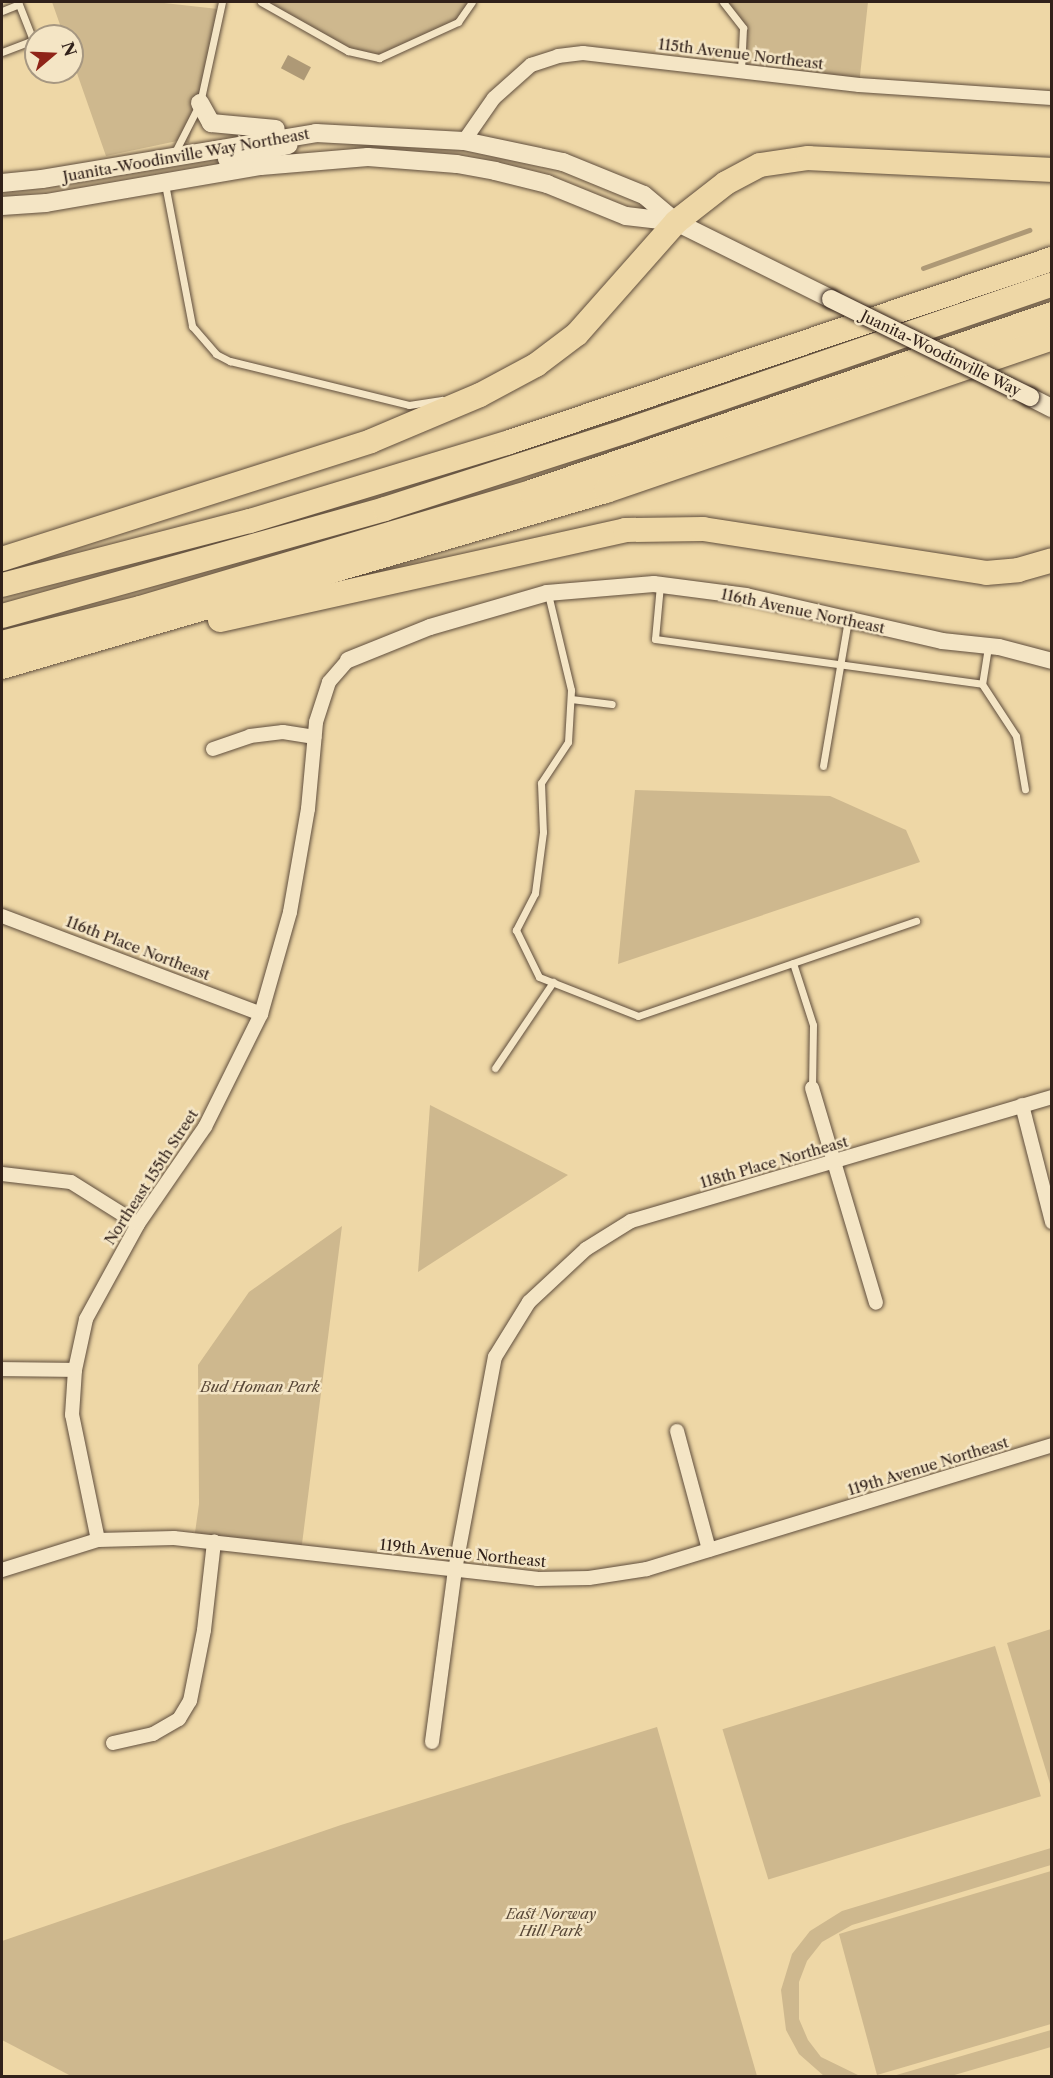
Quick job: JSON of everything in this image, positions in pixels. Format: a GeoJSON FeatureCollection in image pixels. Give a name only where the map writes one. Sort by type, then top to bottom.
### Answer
{"type":"FeatureCollection","features":[{"type":"Feature","properties":{"kind":"highway"},"geometry":{"type":"LineString","coordinates":[[2,559],[371,441],[480,395],[536,365],[577,334],[676,222],[726,183],[760,165],[783,159],[1052,170]]}},
{"type":"Feature","properties":{"kind":"highway"},"geometry":{"type":"LineString","coordinates":[[2,585],[250,521],[507,442],[1052,260]]}},
{"type":"Feature","properties":{"kind":"highway"},"geometry":{"type":"LineString","coordinates":[[2,616],[407,502],[629,430],[1052,284]]}},
{"type":"Feature","properties":{"kind":"highway"},"geometry":{"type":"LineString","coordinates":[[2,644],[140,608],[531,492],[1052,314]]}},
{"type":"Feature","properties":{"kind":"highway"},"geometry":{"type":"LineString","coordinates":[[2,668],[606,492],[1052,338]]}},
{"type":"Feature","properties":{"kind":"highway"},"geometry":{"type":"LineString","coordinates":[[857,406],[1052,353]]}},
{"type":"Feature","properties":{"kind":"highway"},"geometry":{"type":"LineString","coordinates":[[2,668],[625,530],[703,529],[986,573],[1018,570],[1052,560]]}},
{"type":"Feature","properties":{"kind":"main road"},"geometry":{"type":"LineString","coordinates":[[200,103],[211,123],[316,133]]}},
{"type":"Feature","properties":{"kind":"main road"},"geometry":{"type":"LineString","coordinates":[[66,176],[98,179],[146,173],[164,180],[183,166],[274,151],[316,133]]}},
{"type":"Feature","properties":{"kind":"main road","name":"Juanita-Woodinville Way Northeast"},"geometry":{"type":"LineString","coordinates":[[2,183],[66,176],[174,154],[316,133],[464,141],[563,162],[644,195],[676,222],[831,299]]}},
{"type":"Feature","properties":{"kind":"main road","name":"Juanita-Woodinville Way Northeast"},"geometry":{"type":"LineString","coordinates":[[2,206],[46,203],[164,180],[317,159],[368,157],[457,164],[547,184],[626,216],[676,222]]}},
{"type":"Feature","properties":{"kind":"main road","name":"Juanita-Woodinville Way"},"geometry":{"type":"LineString","coordinates":[[831,299],[1052,408]]}},
{"type":"Feature","properties":{"kind":"street","name":"115th Avenue Northeast"},"geometry":{"type":"LineString","coordinates":[[464,141],[494,98],[531,65],[558,56],[608,54],[859,85],[1052,98]]}},
{"type":"Feature","properties":{"kind":"street","name":"116th Avenue Northeast"},"geometry":{"type":"LineString","coordinates":[[348,660],[440,624],[547,593],[660,585],[746,596],[942,641],[988,646],[1052,661]]}},
{"type":"Feature","properties":{"kind":"street","name":"Northeast 155th Street"},"geometry":{"type":"LineString","coordinates":[[99,1540],[72,1415],[75,1370],[86,1320],[138,1224],[205,1127],[261,1014],[290,912],[315,737],[329,681],[348,660]]}},
{"type":"Feature","properties":{"kind":"street"},"geometry":{"type":"LineString","coordinates":[[213,749],[250,736],[282,732],[315,737]]}},
{"type":"Feature","properties":{"kind":"street","name":"116th Place Northeast"},"geometry":{"type":"LineString","coordinates":[[2,916],[14,918],[261,1014]]}},
{"type":"Feature","properties":{"kind":"street"},"geometry":{"type":"LineString","coordinates":[[812,1088],[876,1303]]}},
{"type":"Feature","properties":{"kind":"street","name":"118th Place Northeast"},"geometry":{"type":"LineString","coordinates":[[455,1570],[495,1357],[529,1302],[586,1249],[631,1221],[1052,1097]]}},
{"type":"Feature","properties":{"kind":"street"},"geometry":{"type":"LineString","coordinates":[[1022,1105],[1052,1222]]}},
{"type":"Feature","properties":{"kind":"street"},"geometry":{"type":"LineString","coordinates":[[2,1174],[71,1182],[138,1224]]}},
{"type":"Feature","properties":{"kind":"street"},"geometry":{"type":"LineString","coordinates":[[2,1369],[75,1370]]}},
{"type":"Feature","properties":{"kind":"street"},"geometry":{"type":"LineString","coordinates":[[677,1431],[709,1550]]}},
{"type":"Feature","properties":{"kind":"street","name":"119th Avenue Northeast"},"geometry":{"type":"LineString","coordinates":[[2,1570],[99,1540],[174,1538],[537,1579],[589,1578],[647,1569],[1052,1445]]}},
{"type":"Feature","properties":{"kind":"street"},"geometry":{"type":"LineString","coordinates":[[114,1743],[153,1734],[179,1719],[190,1701],[204,1630],[214,1542]]}},
{"type":"Feature","properties":{"kind":"street"},"geometry":{"type":"LineString","coordinates":[[432,1742],[455,1570]]}},
{"type":"Feature","properties":{"kind":"lane"},"geometry":{"type":"LineString","coordinates":[[174,154],[200,103],[222,2]]}},
{"type":"Feature","properties":{"kind":"lane"},"geometry":{"type":"LineString","coordinates":[[261,2],[348,51],[379,58],[458,22],[472,2]]}},
{"type":"Feature","properties":{"kind":"lane"},"geometry":{"type":"LineString","coordinates":[[723,2],[743,28],[741,71]]}},
{"type":"Feature","properties":{"kind":"lane"},"geometry":{"type":"LineString","coordinates":[[2,11],[19,3],[33,40],[2,52]]}},
{"type":"Feature","properties":{"kind":"lane"},"geometry":{"type":"LineString","coordinates":[[164,180],[192,326],[204,343],[230,361],[409,405],[480,395]]}},
{"type":"Feature","properties":{"kind":"lane"},"geometry":{"type":"LineString","coordinates":[[660,585],[655,639],[982,684]]}},
{"type":"Feature","properties":{"kind":"lane"},"geometry":{"type":"LineString","coordinates":[[547,593],[571,699],[568,742],[541,783],[543,832],[535,893],[516,930],[540,976],[638,1016],[915,921]]}},
{"type":"Feature","properties":{"kind":"lane"},"geometry":{"type":"LineString","coordinates":[[823,766],[848,619]]}},
{"type":"Feature","properties":{"kind":"lane"},"geometry":{"type":"LineString","coordinates":[[988,646],[982,684],[1016,735],[1024,789]]}},
{"type":"Feature","properties":{"kind":"lane"},"geometry":{"type":"LineString","coordinates":[[571,699],[612,704]]}},
{"type":"Feature","properties":{"kind":"lane"},"geometry":{"type":"LineString","coordinates":[[793,963],[813,1025],[812,1088]]}},
{"type":"Feature","properties":{"kind":"lane"},"geometry":{"type":"LineString","coordinates":[[495,1068],[553,982]]}},
{"type":"Feature","properties":{"kind":"green space"},"geometry":{"type":"Polygon","coordinates":[[[52,2],[155,2],[218,9],[189,143],[182,140],[106,156],[81,84],[84,84],[84,24],[60,24],[52,2]]]}},
{"type":"Feature","properties":{"kind":"green space"},"geometry":{"type":"Polygon","coordinates":[[[263,2],[472,2],[458,22],[379,58],[363,57],[263,2]]]}},
{"type":"Feature","properties":{"kind":"green space"},"geometry":{"type":"Polygon","coordinates":[[[723,2],[868,2],[859,85],[741,71],[743,28],[723,2]]]}},
{"type":"Feature","properties":{"kind":"green space"},"geometry":{"type":"Polygon","coordinates":[[[635,790],[830,796],[906,830],[920,862],[618,964],[635,790]]]}},
{"type":"Feature","properties":{"kind":"green space"},"geometry":{"type":"Polygon","coordinates":[[[430,1105],[568,1175],[418,1272],[424,1189],[430,1105]]]}},
{"type":"Feature","properties":{"kind":"green space","name":"Bud Homan Park"},"geometry":{"type":"Polygon","coordinates":[[[342,1226],[301,1552],[194,1540],[199,1504],[198,1365],[249,1292],[342,1226]]]}},
{"type":"Feature","properties":{"kind":"green space"},"geometry":{"type":"Polygon","coordinates":[[[1051,1629],[1052,1787],[1007,1643],[1051,1629]]]}},
{"type":"Feature","properties":{"kind":"green space"},"geometry":{"type":"Polygon","coordinates":[[[995,1646],[1041,1796],[768,1879],[722,1729],[995,1646]]]}},
{"type":"Feature","properties":{"kind":"green space","name":"East Norway Hill Park"},"geometry":{"type":"Polygon","coordinates":[[[657,1727],[757,2076],[71,2076],[2,2040],[2,1941],[341,1825],[657,1727]]]}},
{"type":"Feature","properties":{"kind":"green space"},"geometry":{"type":"Polygon","coordinates":[[[1051,1848],[1051,1865],[852,1925],[822,1942],[807,1961],[799,1982],[799,2019],[808,2040],[821,2057],[860,2076],[824,2076],[799,2054],[786,2030],[781,1990],[792,1954],[810,1931],[842,1911],[1051,1848]]]}},
{"type":"Feature","properties":{"kind":"green space"},"geometry":{"type":"Polygon","coordinates":[[[1051,1871],[1051,2024],[877,2075],[839,1934],[1051,1871]]]}},
{"type":"Feature","properties":{"kind":"green space"},"geometry":{"type":"Polygon","coordinates":[[[1051,2030],[1051,2047],[951,2076],[893,2076],[1051,2030]]]}},
{"type":"Feature","properties":{"kind":"shaded area"},"geometry":{"type":"Polygon","coordinates":[[[288,55],[311,67],[304,80],[281,68],[288,55]]]}},
{"type":"Feature","properties":{"kind":"waterway"},"geometry":{"type":"LineString","coordinates":[[923,268],[1029,230]]}}]}
